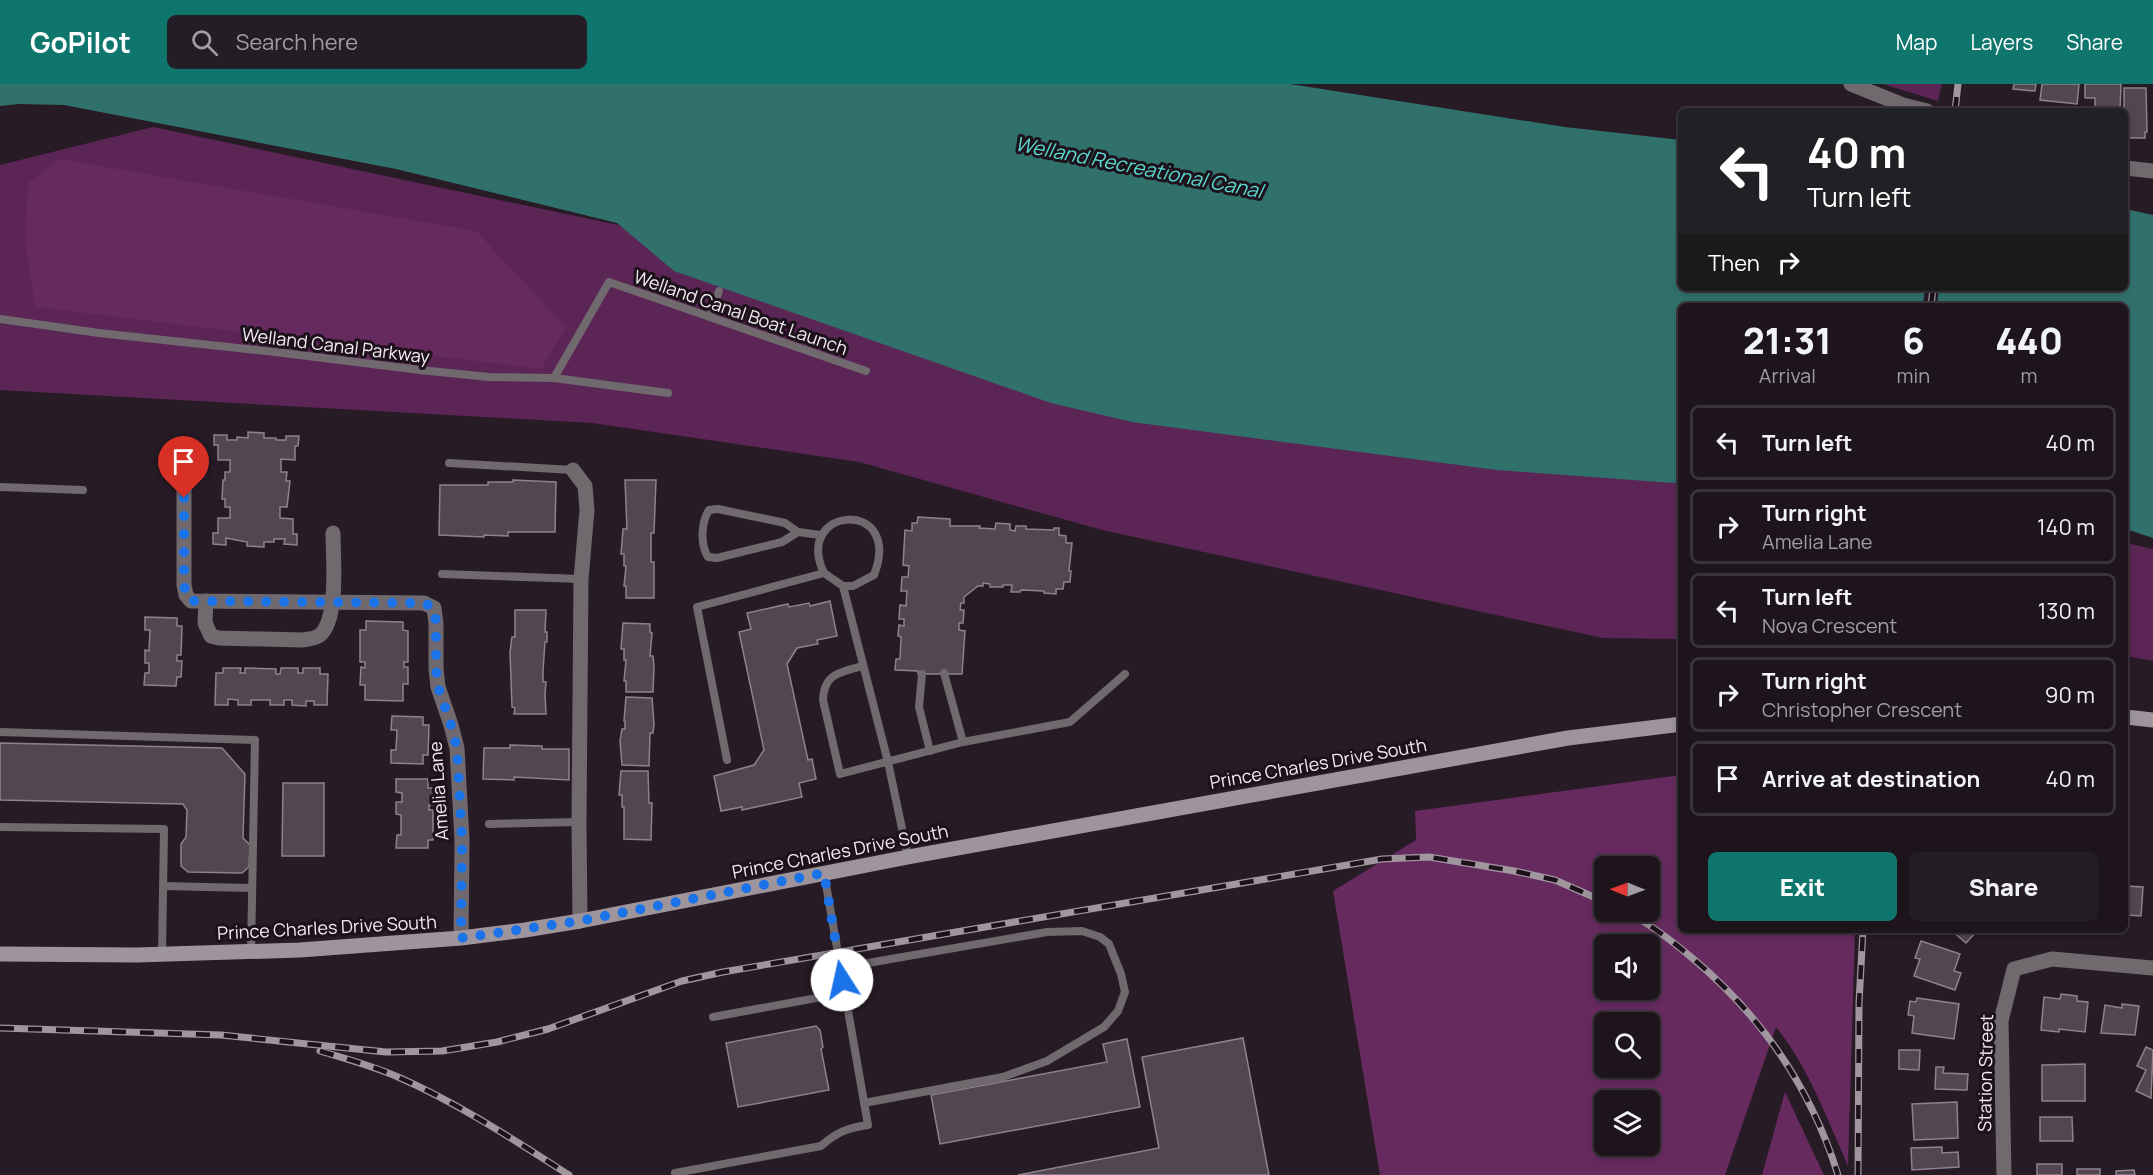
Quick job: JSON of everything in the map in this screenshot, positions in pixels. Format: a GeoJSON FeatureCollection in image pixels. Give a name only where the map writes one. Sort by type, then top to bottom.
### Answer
{"type":"FeatureCollection","features":[{"type":"Feature","properties":{"kind":"main road"},"geometry":{"type":"LineString","coordinates":[[2128,717],[2153,720]]}},
{"type":"Feature","properties":{"kind":"main road","name":"Prince Charles Drive South"},"geometry":{"type":"LineString","coordinates":[[0,954],[251,952],[461,938],[580,921],[908,856],[1568,738],[1678,724]]}},
{"type":"Feature","properties":{"kind":"street"},"geometry":{"type":"LineString","coordinates":[[1851,84],[1915,108]]}},
{"type":"Feature","properties":{"kind":"street"},"geometry":{"type":"LineString","coordinates":[[2128,168],[2153,171]]}},
{"type":"Feature","properties":{"kind":"street"},"geometry":{"type":"LineString","coordinates":[[573,470],[585,486],[587,510],[581,579],[580,921]]}},
{"type":"Feature","properties":{"kind":"street"},"geometry":{"type":"LineString","coordinates":[[184,477],[184,590],[191,601],[332,603]]}},
{"type":"Feature","properties":{"kind":"street"},"geometry":{"type":"LineString","coordinates":[[206,601],[205,623],[211,636],[302,640],[315,638],[322,634],[328,625],[332,603],[333,533]]}},
{"type":"Feature","properties":{"kind":"street","name":"Amelia Lane"},"geometry":{"type":"LineString","coordinates":[[332,603],[424,603],[434,608],[438,687],[457,748],[462,840],[461,938]]}},
{"type":"Feature","properties":{"kind":"street","name":"Station Street"},"geometry":{"type":"LineString","coordinates":[[2004,1175],[2001,1021],[2014,969],[2052,959],[2153,968]]}},
{"type":"Feature","properties":{"kind":"lane","name":"Welland Canal Boat Launch"},"geometry":{"type":"LineString","coordinates":[[554,378],[609,282],[866,371]]}},
{"type":"Feature","properties":{"kind":"lane"},"geometry":{"type":"LineString","coordinates":[[710,317],[719,291]]}},
{"type":"Feature","properties":{"kind":"lane","name":"Welland Canal Parkway"},"geometry":{"type":"LineString","coordinates":[[0,319],[420,370],[489,377],[554,378],[668,393]]}},
{"type":"Feature","properties":{"kind":"lane"},"geometry":{"type":"LineString","coordinates":[[449,463],[573,470]]}},
{"type":"Feature","properties":{"kind":"lane"},"geometry":{"type":"LineString","coordinates":[[0,487],[83,490]]}},
{"type":"Feature","properties":{"kind":"lane"},"geometry":{"type":"LineString","coordinates":[[798,532],[782,542],[717,558],[708,557],[704,549],[704,519],[709,510],[718,509],[785,523],[798,532],[820,535]]}},
{"type":"Feature","properties":{"kind":"lane"},"geometry":{"type":"LineString","coordinates":[[844,520],[859,521],[871,526],[879,537],[878,566],[874,576],[853,586],[843,586],[824,573],[818,561],[817,548],[820,535],[831,524],[844,520]]}},
{"type":"Feature","properties":{"kind":"lane"},"geometry":{"type":"LineString","coordinates":[[726,760],[697,607],[824,573]]}},
{"type":"Feature","properties":{"kind":"lane"},"geometry":{"type":"LineString","coordinates":[[442,574],[581,579]]}},
{"type":"Feature","properties":{"kind":"lane"},"geometry":{"type":"LineString","coordinates":[[843,586],[888,762],[908,856]]}},
{"type":"Feature","properties":{"kind":"lane"},"geometry":{"type":"LineString","coordinates":[[862,666],[831,677],[824,688],[823,700],[840,774],[963,742],[1070,722],[1125,674]]}},
{"type":"Feature","properties":{"kind":"lane"},"geometry":{"type":"LineString","coordinates":[[944,673],[963,742]]}},
{"type":"Feature","properties":{"kind":"lane"},"geometry":{"type":"LineString","coordinates":[[922,674],[919,707],[930,751]]}},
{"type":"Feature","properties":{"kind":"lane"},"geometry":{"type":"LineString","coordinates":[[0,732],[255,740],[251,952]]}},
{"type":"Feature","properties":{"kind":"lane"},"geometry":{"type":"LineString","coordinates":[[489,824],[579,822]]}},
{"type":"Feature","properties":{"kind":"lane"},"geometry":{"type":"LineString","coordinates":[[0,827],[164,829],[162,954]]}},
{"type":"Feature","properties":{"kind":"lane"},"geometry":{"type":"LineString","coordinates":[[675,1173],[821,1146],[848,1128],[868,1125],[824,873]]}},
{"type":"Feature","properties":{"kind":"lane"},"geometry":{"type":"LineString","coordinates":[[163,886],[251,888]]}},
{"type":"Feature","properties":{"kind":"lane"},"geometry":{"type":"LineString","coordinates":[[839,968],[1047,932],[1082,932],[1100,937],[1109,944],[1121,974],[1125,992],[1118,1011],[1104,1026],[1047,1061],[1003,1077],[864,1103]]}},
{"type":"Feature","properties":{"kind":"lane"},"geometry":{"type":"LineString","coordinates":[[713,1017],[844,993]]}},
{"type":"Feature","properties":{"kind":"shaded area"},"geometry":{"type":"Polygon","coordinates":[[[1883,84],[1942,84],[1938,101],[1883,84]]]}},
{"type":"Feature","properties":{"kind":"shaded area"},"geometry":{"type":"Polygon","coordinates":[[[153,127],[1678,448],[1678,639],[1603,638],[1102,530],[859,462],[592,423],[0,390],[0,165],[153,127]]]}},
{"type":"Feature","properties":{"kind":"shaded area"},"geometry":{"type":"Polygon","coordinates":[[[60,159],[476,231],[566,327],[541,369],[35,307],[25,243],[28,183],[60,159]]]}},
{"type":"Feature","properties":{"kind":"shaded area"},"geometry":{"type":"Polygon","coordinates":[[[2128,543],[2153,549],[2153,661],[2128,656],[2128,543]]]}},
{"type":"Feature","properties":{"kind":"shaded area"},"geometry":{"type":"Polygon","coordinates":[[[1678,775],[1678,933],[1855,933],[1848,1166],[1808,1077],[1776,1027],[1725,1175],[1380,1175],[1333,891],[1416,840],[1415,811],[1678,775]]]}},
{"type":"Feature","properties":{"kind":"shaded area"},"geometry":{"type":"Polygon","coordinates":[[[1785,1092],[1824,1175],[1762,1175],[1785,1092]]]}},
{"type":"Feature","properties":{"kind":"water","name":"Welland Recreational Canal"},"geometry":{"type":"Polygon","coordinates":[[[0,84],[1290,84],[1565,127],[1678,140],[1678,291],[2128,291],[2128,209],[2153,215],[2153,538],[2128,530],[2128,303],[1678,303],[1678,482],[1497,470],[1132,422],[1051,403],[674,271],[617,223],[396,169],[64,105],[0,106],[0,84]]]}},
{"type":"Feature","properties":{"kind":"pier"},"geometry":{"type":"Polygon","coordinates":[[[1925,291],[1939,291],[1937,303],[1923,303],[1925,291]]]}},
{"type":"Feature","properties":{"kind":"building"},"geometry":{"type":"Polygon","coordinates":[[[2014,84],[2036,84],[2035,91],[2013,89],[2014,84]]]}},
{"type":"Feature","properties":{"kind":"building"},"geometry":{"type":"Polygon","coordinates":[[[2042,84],[2079,84],[2077,104],[2040,100],[2042,84]]]}},
{"type":"Feature","properties":{"kind":"building"},"geometry":{"type":"Polygon","coordinates":[[[2085,84],[2121,84],[2120,108],[2095,108],[2095,98],[2085,98],[2085,84]]]}},
{"type":"Feature","properties":{"kind":"building"},"geometry":{"type":"Polygon","coordinates":[[[2124,88],[2146,88],[2147,132],[2145,132],[2145,138],[2128,138],[2128,108],[2124,108],[2124,88]]]}},
{"type":"Feature","properties":{"kind":"building"},"geometry":{"type":"Polygon","coordinates":[[[248,432],[264,433],[264,438],[276,438],[276,440],[286,440],[286,436],[299,436],[298,446],[295,446],[295,460],[281,459],[281,472],[287,472],[286,481],[290,481],[287,507],[280,507],[280,518],[293,519],[293,534],[297,534],[297,545],[284,544],[285,539],[274,539],[274,542],[264,542],[264,547],[247,546],[247,542],[226,538],[226,545],[213,544],[213,533],[218,533],[218,518],[230,518],[230,507],[225,507],[225,499],[222,499],[223,480],[225,480],[225,472],[230,472],[230,460],[218,460],[218,445],[214,445],[214,435],[227,435],[227,440],[237,440],[237,437],[248,438],[248,432]]]}},
{"type":"Feature","properties":{"kind":"building"},"geometry":{"type":"Polygon","coordinates":[[[513,480],[556,482],[555,532],[508,532],[508,536],[484,535],[484,537],[439,535],[440,485],[488,485],[488,482],[513,482],[513,480]]]}},
{"type":"Feature","properties":{"kind":"building"},"geometry":{"type":"Polygon","coordinates":[[[625,480],[656,480],[654,533],[651,533],[654,598],[626,598],[626,586],[624,586],[626,566],[624,566],[624,554],[621,554],[623,529],[627,529],[625,480]]]}},
{"type":"Feature","properties":{"kind":"building"},"geometry":{"type":"Polygon","coordinates":[[[918,517],[950,519],[950,526],[980,526],[979,528],[995,529],[996,523],[1010,524],[1010,530],[1015,531],[1016,526],[1026,526],[1026,529],[1054,530],[1054,528],[1059,528],[1059,535],[1066,536],[1066,543],[1072,543],[1070,582],[1064,582],[1063,589],[1056,589],[1056,594],[1044,593],[1044,591],[1011,592],[1012,585],[990,587],[990,584],[983,583],[983,586],[978,586],[964,597],[964,603],[961,603],[960,610],[964,610],[963,623],[959,623],[959,630],[965,631],[962,674],[918,674],[918,671],[895,670],[896,659],[900,659],[899,625],[904,626],[904,619],[899,619],[900,605],[906,606],[907,591],[901,591],[902,577],[908,577],[909,566],[903,565],[905,530],[912,531],[912,523],[917,523],[918,517]]]}},
{"type":"Feature","properties":{"kind":"building"},"geometry":{"type":"Polygon","coordinates":[[[830,601],[837,636],[817,640],[818,644],[797,648],[787,664],[808,760],[812,759],[816,779],[799,783],[802,797],[742,810],[742,807],[721,811],[714,776],[754,765],[764,750],[739,632],[751,629],[747,613],[788,604],[789,607],[809,603],[810,606],[830,601]]]}},
{"type":"Feature","properties":{"kind":"building"},"geometry":{"type":"Polygon","coordinates":[[[515,610],[546,610],[547,642],[545,642],[543,682],[546,682],[546,714],[514,714],[510,652],[512,637],[515,637],[515,610]]]}},
{"type":"Feature","properties":{"kind":"building"},"geometry":{"type":"Polygon","coordinates":[[[145,617],[177,618],[177,626],[182,626],[181,655],[177,655],[177,661],[182,661],[181,677],[177,677],[176,686],[144,685],[145,673],[149,673],[149,663],[145,663],[145,650],[149,651],[150,630],[145,630],[145,617]]]}},
{"type":"Feature","properties":{"kind":"building"},"geometry":{"type":"Polygon","coordinates":[[[366,621],[403,622],[403,630],[408,631],[408,662],[404,662],[404,667],[408,667],[408,684],[403,684],[403,701],[365,700],[365,685],[360,685],[361,667],[365,668],[365,662],[360,662],[360,630],[366,630],[366,621]]]}},
{"type":"Feature","properties":{"kind":"building"},"geometry":{"type":"Polygon","coordinates":[[[623,623],[650,624],[652,633],[650,656],[653,656],[654,666],[653,692],[626,692],[626,681],[624,681],[626,660],[624,660],[624,649],[621,649],[623,623]]]}},
{"type":"Feature","properties":{"kind":"building"},"geometry":{"type":"Polygon","coordinates":[[[223,668],[241,668],[240,673],[245,673],[245,668],[276,669],[276,674],[280,674],[281,668],[298,668],[298,673],[303,673],[303,668],[320,668],[320,674],[328,674],[327,705],[314,705],[314,701],[306,701],[306,706],[292,705],[292,700],[284,700],[284,705],[270,705],[270,700],[251,700],[251,705],[238,705],[238,700],[228,699],[228,705],[215,705],[216,673],[223,673],[223,668]]]}},
{"type":"Feature","properties":{"kind":"building"},"geometry":{"type":"Polygon","coordinates":[[[626,697],[652,698],[654,724],[653,733],[650,733],[649,766],[622,765],[620,741],[622,729],[625,729],[626,697]]]}},
{"type":"Feature","properties":{"kind":"building"},"geometry":{"type":"Polygon","coordinates":[[[392,716],[423,717],[423,725],[429,725],[428,755],[423,755],[423,764],[391,763],[391,750],[396,750],[397,730],[391,730],[392,716]]]}},
{"type":"Feature","properties":{"kind":"building"},"geometry":{"type":"Polygon","coordinates":[[[0,743],[222,748],[245,774],[243,838],[250,845],[249,867],[242,873],[188,872],[181,866],[181,844],[186,837],[187,810],[183,804],[0,800],[0,743]]]}},
{"type":"Feature","properties":{"kind":"building"},"geometry":{"type":"Polygon","coordinates":[[[510,745],[542,746],[542,749],[569,749],[569,780],[514,777],[514,780],[483,779],[484,748],[510,748],[510,745]]]}},
{"type":"Feature","properties":{"kind":"building"},"geometry":{"type":"Polygon","coordinates":[[[621,771],[648,771],[649,803],[652,803],[651,840],[624,839],[624,807],[622,807],[622,795],[619,795],[621,771]]]}},
{"type":"Feature","properties":{"kind":"building"},"geometry":{"type":"Polygon","coordinates":[[[396,779],[428,779],[428,788],[434,788],[434,805],[429,805],[429,810],[433,810],[433,840],[428,840],[428,848],[396,848],[397,835],[401,835],[401,815],[396,814],[396,802],[402,802],[402,793],[396,792],[396,779]]]}},
{"type":"Feature","properties":{"kind":"building"},"geometry":{"type":"Polygon","coordinates":[[[283,783],[324,783],[324,856],[282,856],[283,783]]]}},
{"type":"Feature","properties":{"kind":"building"},"geometry":{"type":"Polygon","coordinates":[[[2128,886],[2143,887],[2141,916],[2128,915],[2128,886]]]}},
{"type":"Feature","properties":{"kind":"building"},"geometry":{"type":"Polygon","coordinates":[[[1954,933],[1975,933],[1966,943],[1954,933]]]}},
{"type":"Feature","properties":{"kind":"building"},"geometry":{"type":"Polygon","coordinates":[[[1921,941],[1960,954],[1954,971],[1961,973],[1955,990],[1914,976],[1920,959],[1915,958],[1921,941]]]}},
{"type":"Feature","properties":{"kind":"building"},"geometry":{"type":"Polygon","coordinates":[[[2061,994],[2077,996],[2077,1001],[2088,1002],[2085,1032],[2059,1029],[2059,1032],[2041,1030],[2044,997],[2060,999],[2061,994]]]}},
{"type":"Feature","properties":{"kind":"building"},"geometry":{"type":"Polygon","coordinates":[[[1917,998],[1959,1004],[1954,1039],[1912,1033],[1914,1016],[1908,1015],[1910,1001],[1916,1002],[1917,998]]]}},
{"type":"Feature","properties":{"kind":"building"},"geometry":{"type":"Polygon","coordinates":[[[2122,1004],[2139,1006],[2135,1035],[2101,1033],[2105,1005],[2122,1008],[2122,1004]]]}},
{"type":"Feature","properties":{"kind":"building"},"geometry":{"type":"Polygon","coordinates":[[[816,1026],[820,1030],[823,1047],[821,1049],[829,1090],[738,1107],[726,1043],[816,1026]]]}},
{"type":"Feature","properties":{"kind":"building"},"geometry":{"type":"Polygon","coordinates":[[[1243,1038],[1269,1175],[1018,1175],[1159,1148],[1142,1057],[1243,1038]]]}},
{"type":"Feature","properties":{"kind":"building"},"geometry":{"type":"Polygon","coordinates":[[[1127,1039],[1140,1107],[940,1144],[931,1095],[1107,1062],[1103,1044],[1127,1039]]]}},
{"type":"Feature","properties":{"kind":"building"},"geometry":{"type":"Polygon","coordinates":[[[2146,1047],[2153,1050],[2151,1098],[2136,1091],[2146,1070],[2137,1066],[2146,1047]]]}},
{"type":"Feature","properties":{"kind":"building"},"geometry":{"type":"Polygon","coordinates":[[[1899,1050],[1920,1050],[1919,1070],[1899,1069],[1899,1050]]]}},
{"type":"Feature","properties":{"kind":"building"},"geometry":{"type":"Polygon","coordinates":[[[2085,1064],[2085,1101],[2042,1101],[2042,1065],[2085,1064]]]}},
{"type":"Feature","properties":{"kind":"building"},"geometry":{"type":"Polygon","coordinates":[[[1936,1067],[1944,1067],[1943,1073],[1968,1074],[1967,1090],[1935,1089],[1936,1067]]]}},
{"type":"Feature","properties":{"kind":"building"},"geometry":{"type":"Polygon","coordinates":[[[1957,1102],[1958,1138],[1914,1140],[1912,1104],[1957,1102]]]}},
{"type":"Feature","properties":{"kind":"building"},"geometry":{"type":"Polygon","coordinates":[[[2040,1117],[2072,1117],[2073,1141],[2040,1141],[2040,1117]]]}},
{"type":"Feature","properties":{"kind":"building"},"geometry":{"type":"Polygon","coordinates":[[[1942,1147],[1942,1153],[1958,1152],[1959,1167],[1912,1170],[1911,1148],[1942,1147]]]}},
{"type":"Feature","properties":{"kind":"building"},"geometry":{"type":"Polygon","coordinates":[[[2037,1164],[2062,1164],[2062,1175],[2037,1175],[2037,1164]]]}},
{"type":"Feature","properties":{"kind":"building"},"geometry":{"type":"Polygon","coordinates":[[[2077,1169],[2100,1169],[2100,1175],[2077,1175],[2077,1169]]]}},
{"type":"Feature","properties":{"kind":"building"},"geometry":{"type":"Polygon","coordinates":[[[2134,1170],[2135,1175],[2116,1175],[2116,1171],[2134,1170]]]}},
{"type":"Feature","properties":{"kind":"railway"},"geometry":{"type":"LineString","coordinates":[[1955,108],[1958,84]]}},
{"type":"Feature","properties":{"kind":"railway"},"geometry":{"type":"LineString","coordinates":[[1931,303],[1933,291]]}},
{"type":"Feature","properties":{"kind":"railway"},"geometry":{"type":"LineString","coordinates":[[0,1028],[221,1035],[386,1052],[442,1051],[497,1042],[548,1029],[682,981],[723,972],[1382,859],[1429,857],[1514,871],[1555,880],[1594,897]]}},
{"type":"Feature","properties":{"kind":"railway"},"geometry":{"type":"LineString","coordinates":[[1644,922],[1716,979],[1740,1003],[1781,1055],[1813,1112],[1838,1175]]}},
{"type":"Feature","properties":{"kind":"railway"},"geometry":{"type":"LineString","coordinates":[[1858,1175],[1859,1003],[1863,933]]}},
{"type":"Feature","properties":{"kind":"railway"},"geometry":{"type":"LineString","coordinates":[[320,1051],[379,1069],[420,1087],[485,1123],[569,1175]]}},
{"type":"Feature","properties":{"kind":"route"},"geometry":{"type":"LineString","coordinates":[[184,498],[184,590],[191,601],[424,603],[434,608],[438,687],[457,748],[458,802],[462,840],[461,938],[580,921],[824,873],[842,980]]}}]}
